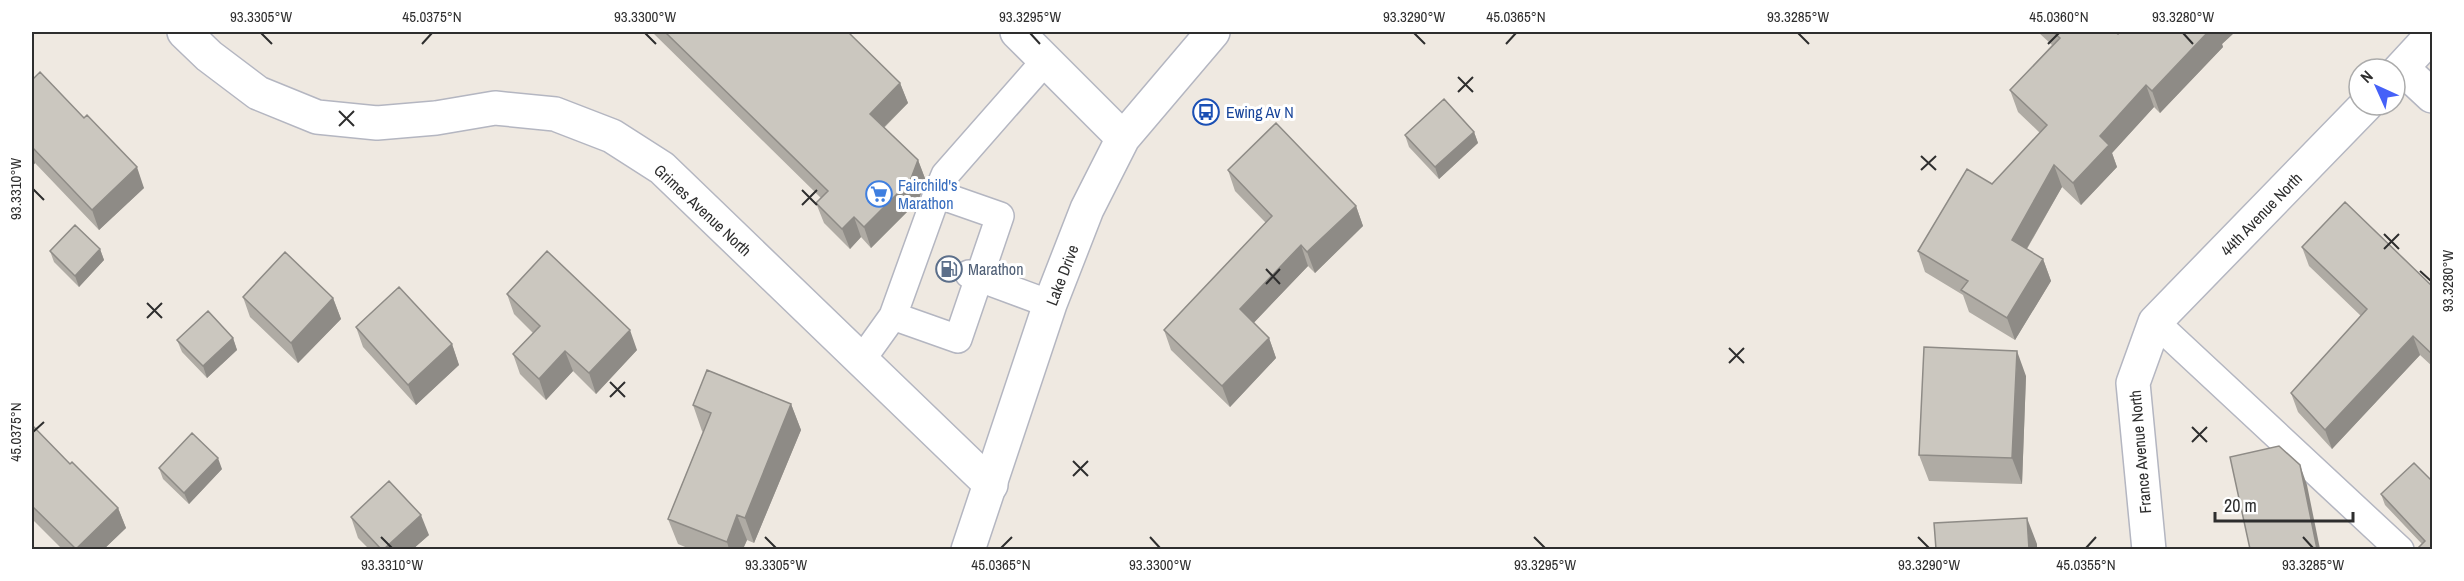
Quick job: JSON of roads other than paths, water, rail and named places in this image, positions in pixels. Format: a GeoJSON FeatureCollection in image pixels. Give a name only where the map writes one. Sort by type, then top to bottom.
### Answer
{"type":"FeatureCollection","features":[{"type":"Feature","properties":{"kind":"street","name":"Grimes Avenue North"},"geometry":{"type":"LineString","coordinates":[[184,32],[209,56],[258,93],[317,117],[377,123],[436,118],[495,108],[555,114],[612,136],[662,168],[860,362],[991,485]]}},
{"type":"Feature","properties":{"kind":"street"},"geometry":{"type":"LineString","coordinates":[[1017,32],[1124,138]]}},
{"type":"Feature","properties":{"kind":"street","name":"Lake Drive"},"geometry":{"type":"LineString","coordinates":[[968,549],[1050,304],[1087,209],[1124,138],[1213,32]]}},
{"type":"Feature","properties":{"kind":"street"},"geometry":{"type":"LineString","coordinates":[[2407,63],[2433,35]]}},
{"type":"Feature","properties":{"kind":"street"},"geometry":{"type":"LineString","coordinates":[[2407,77],[2433,96]]}},
{"type":"Feature","properties":{"kind":"street","name":"44th Avenue North"},"geometry":{"type":"LineString","coordinates":[[2155,322],[2354,117]]}},
{"type":"Feature","properties":{"kind":"street","name":"France Avenue North"},"geometry":{"type":"LineString","coordinates":[[2149,549],[2133,383],[2155,322]]}},
{"type":"Feature","properties":{"kind":"lane"},"geometry":{"type":"LineString","coordinates":[[860,362],[892,316],[920,253],[937,194],[945,175],[1046,60]]}},
{"type":"Feature","properties":{"kind":"lane"},"geometry":{"type":"LineString","coordinates":[[892,316],[958,339],[974,276],[1000,216],[937,194]]}},
{"type":"Feature","properties":{"kind":"lane"},"geometry":{"type":"LineString","coordinates":[[974,276],[1050,304]]}},
{"type":"Feature","properties":{"kind":"lane"},"geometry":{"type":"LineString","coordinates":[[2155,322],[2400,549]]}},
{"type":"Feature","properties":{"kind":"place","name":"Ewing Av N"},"geometry":{"type":"Point","coordinates":[1206,112]}},
{"type":"Feature","properties":{"kind":"place","name":"Fairchild's Marathon"},"geometry":{"type":"Point","coordinates":[879,194]}},
{"type":"Feature","properties":{"kind":"place","name":"Marathon"},"geometry":{"type":"Point","coordinates":[949,269]}}]}
